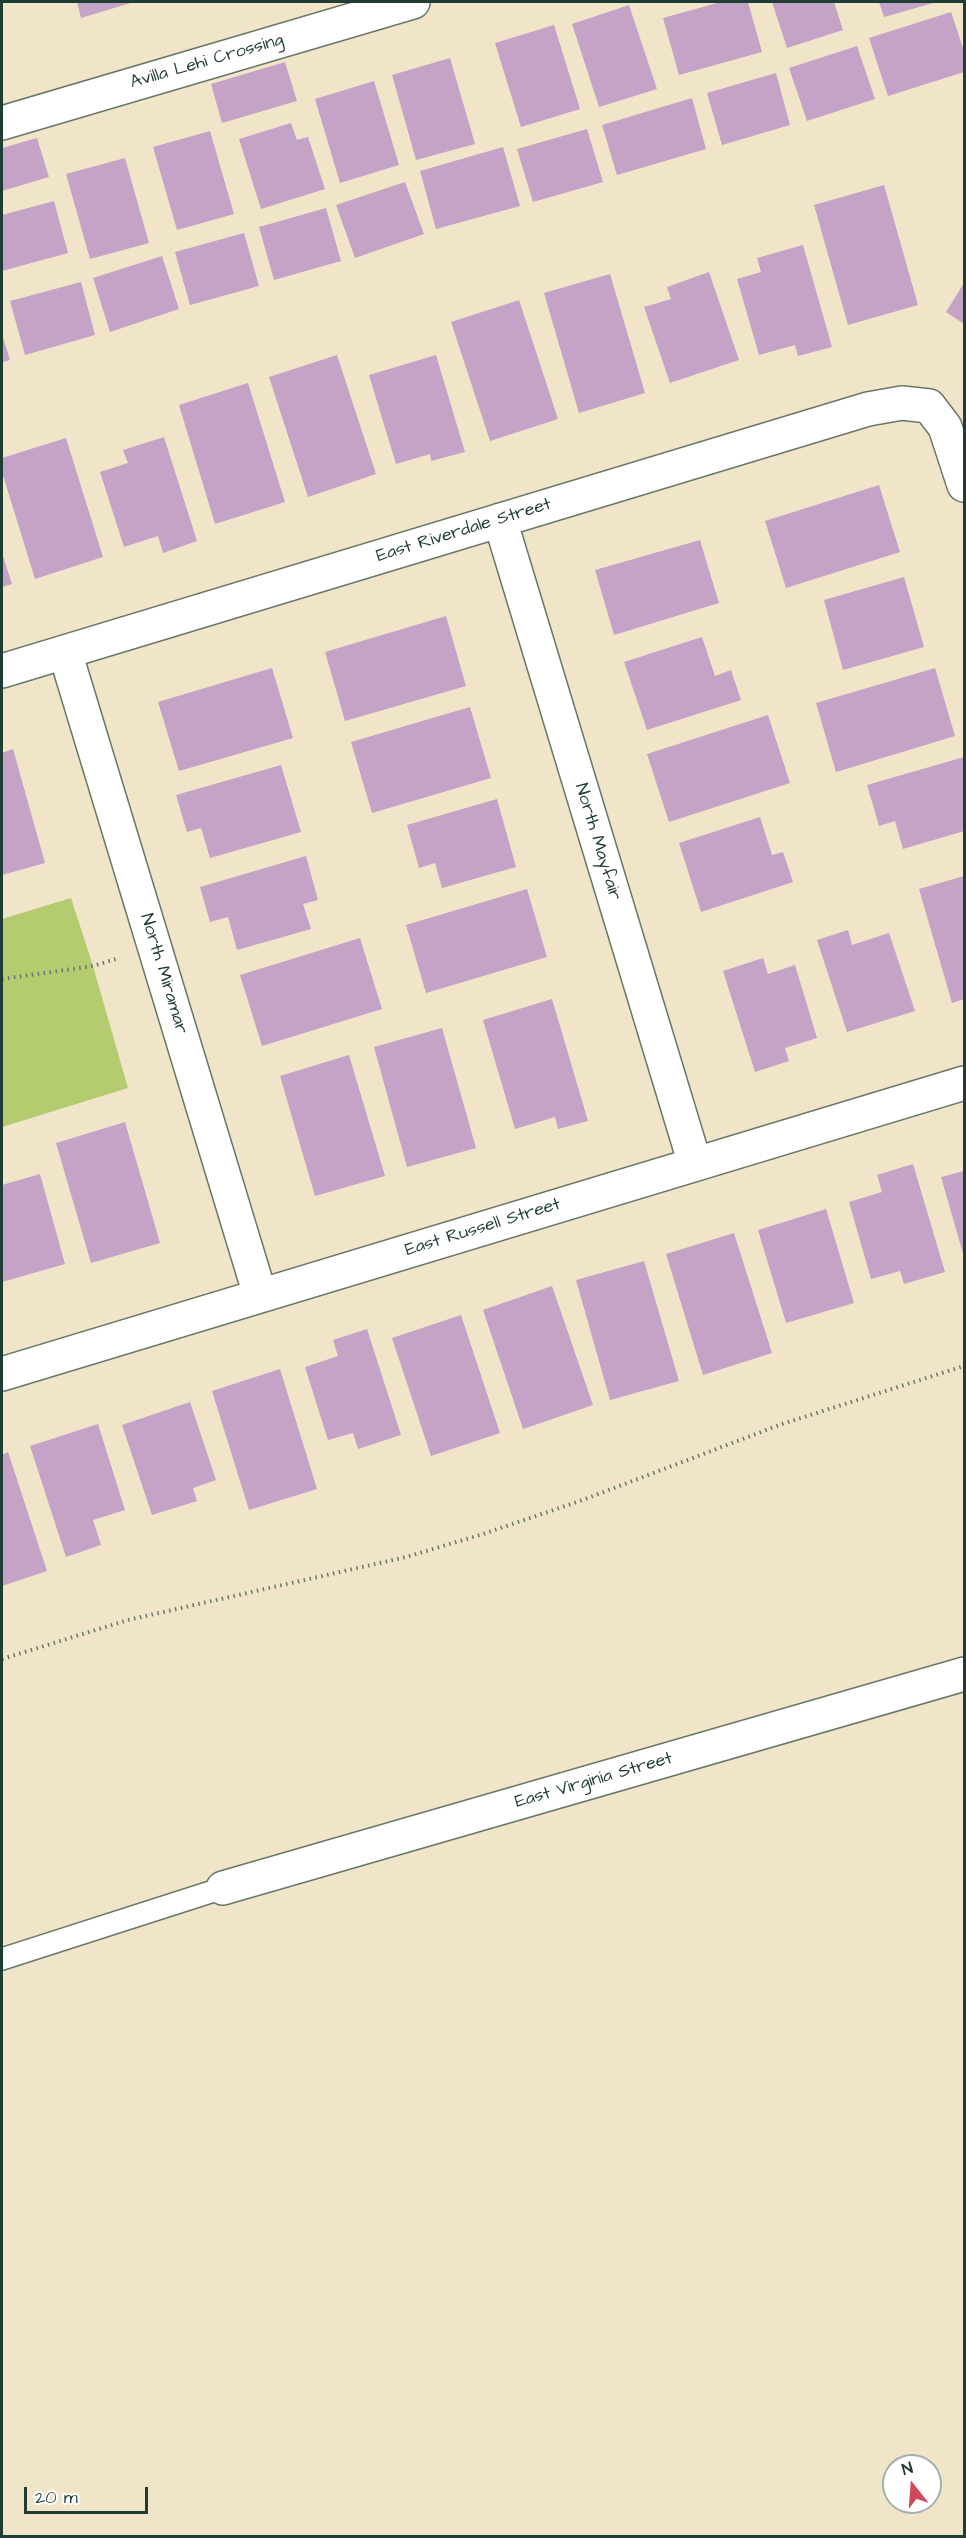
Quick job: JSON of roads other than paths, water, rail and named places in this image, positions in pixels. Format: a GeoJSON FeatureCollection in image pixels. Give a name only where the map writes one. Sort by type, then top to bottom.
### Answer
{"type":"FeatureCollection","features":[{"type":"Feature","properties":{"kind":"street","name":"Avilla Lehi Crossing"},"geometry":{"type":"LineString","coordinates":[[2,123],[413,2]]}},
{"type":"Feature","properties":{"kind":"street","name":"East Riverdale Street"},"geometry":{"type":"LineString","coordinates":[[2,671],[868,409],[902,402],[929,406],[945,427],[964,485]]}},
{"type":"Feature","properties":{"kind":"street","name":"North Mayfair"},"geometry":{"type":"LineString","coordinates":[[500,520],[695,1164]]}},
{"type":"Feature","properties":{"kind":"street","name":"North Miramar"},"geometry":{"type":"LineString","coordinates":[[66,652],[260,1295]]}},
{"type":"Feature","properties":{"kind":"street","name":"East Russell Street"},"geometry":{"type":"LineString","coordinates":[[2,1374],[964,1083]]}},
{"type":"Feature","properties":{"kind":"street","name":"East Virginia Street"},"geometry":{"type":"LineString","coordinates":[[223,1888],[964,1674]]}},
{"type":"Feature","properties":{"kind":"lane"},"geometry":{"type":"LineString","coordinates":[[2,1959],[223,1888]]}}]}
